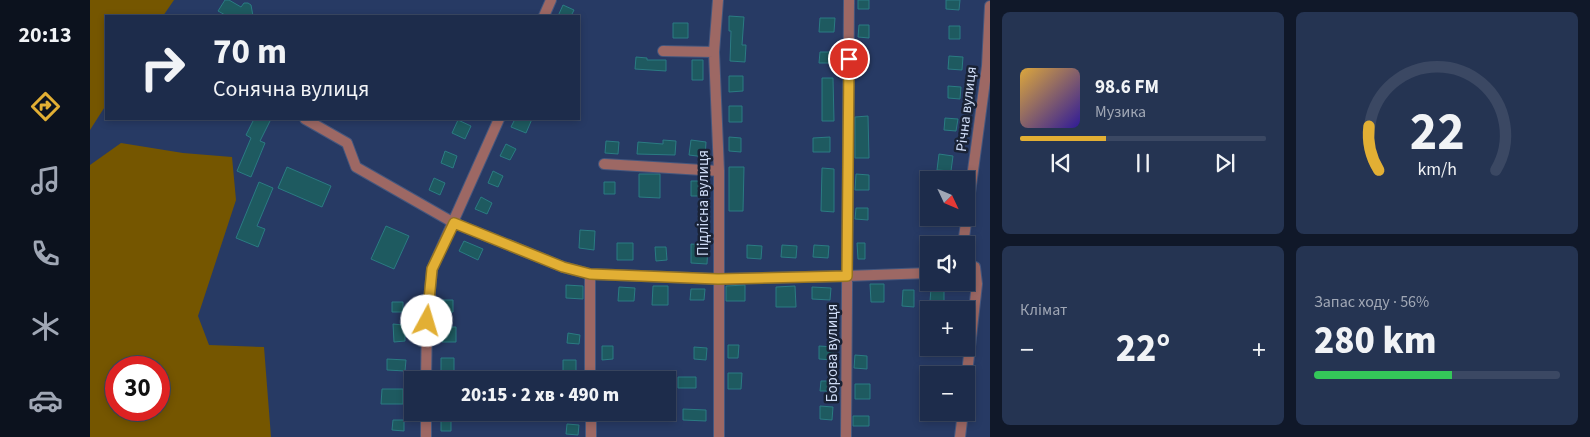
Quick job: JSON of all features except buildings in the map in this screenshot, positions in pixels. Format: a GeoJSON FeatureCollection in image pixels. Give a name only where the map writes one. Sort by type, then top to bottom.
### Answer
{"type":"FeatureCollection","features":[{"type":"Feature","properties":{"kind":"street"},"geometry":{"type":"LineString","coordinates":[[544,15],[552,0]]}},
{"type":"Feature","properties":{"kind":"street","name":"Підлісна вулиця"},"geometry":{"type":"LineString","coordinates":[[718,0],[714,52],[719,171],[718,437]]}},
{"type":"Feature","properties":{"kind":"street","name":"Борова вулиця"},"geometry":{"type":"LineString","coordinates":[[846,437],[849,0]]}},
{"type":"Feature","properties":{"kind":"street","name":"Річна вулиця"},"geometry":{"type":"LineString","coordinates":[[964,236],[987,66],[990,6]]}},
{"type":"Feature","properties":{"kind":"street"},"geometry":{"type":"LineString","coordinates":[[663,51],[714,52]]}},
{"type":"Feature","properties":{"kind":"street"},"geometry":{"type":"LineString","coordinates":[[308,120],[347,143],[356,166],[454,223],[563,267],[590,274],[718,279],[920,273]]}},
{"type":"Feature","properties":{"kind":"street"},"geometry":{"type":"LineString","coordinates":[[426,371],[427,321],[432,269],[500,120]]}},
{"type":"Feature","properties":{"kind":"street"},"geometry":{"type":"LineString","coordinates":[[604,164],[719,171]]}},
{"type":"Feature","properties":{"kind":"street"},"geometry":{"type":"LineString","coordinates":[[968,366],[977,284],[975,267]]}},
{"type":"Feature","properties":{"kind":"street"},"geometry":{"type":"LineString","coordinates":[[590,274],[590,371]]}},
{"type":"Feature","properties":{"kind":"street"},"geometry":{"type":"LineString","coordinates":[[426,421],[426,437]]}},
{"type":"Feature","properties":{"kind":"street"},"geometry":{"type":"LineString","coordinates":[[591,421],[591,437]]}},
{"type":"Feature","properties":{"kind":"street"},"geometry":{"type":"LineString","coordinates":[[960,437],[962,421]]}},
{"type":"Feature","properties":{"kind":"shaded area"},"geometry":{"type":"Polygon","coordinates":[[[90,0],[174,0],[164,15],[105,15],[105,107],[90,130],[90,0]]]}},
{"type":"Feature","properties":{"kind":"shaded area"},"geometry":{"type":"Polygon","coordinates":[[[121,143],[183,153],[232,157],[236,200],[198,316],[209,345],[264,347],[271,437],[90,437],[90,165],[121,143]]]}},
{"type":"Feature","properties":{"kind":"route"},"geometry":{"type":"LineString","coordinates":[[427,321],[432,269],[454,223],[563,267],[590,274],[718,279],[847,276],[849,59]]}}]}
